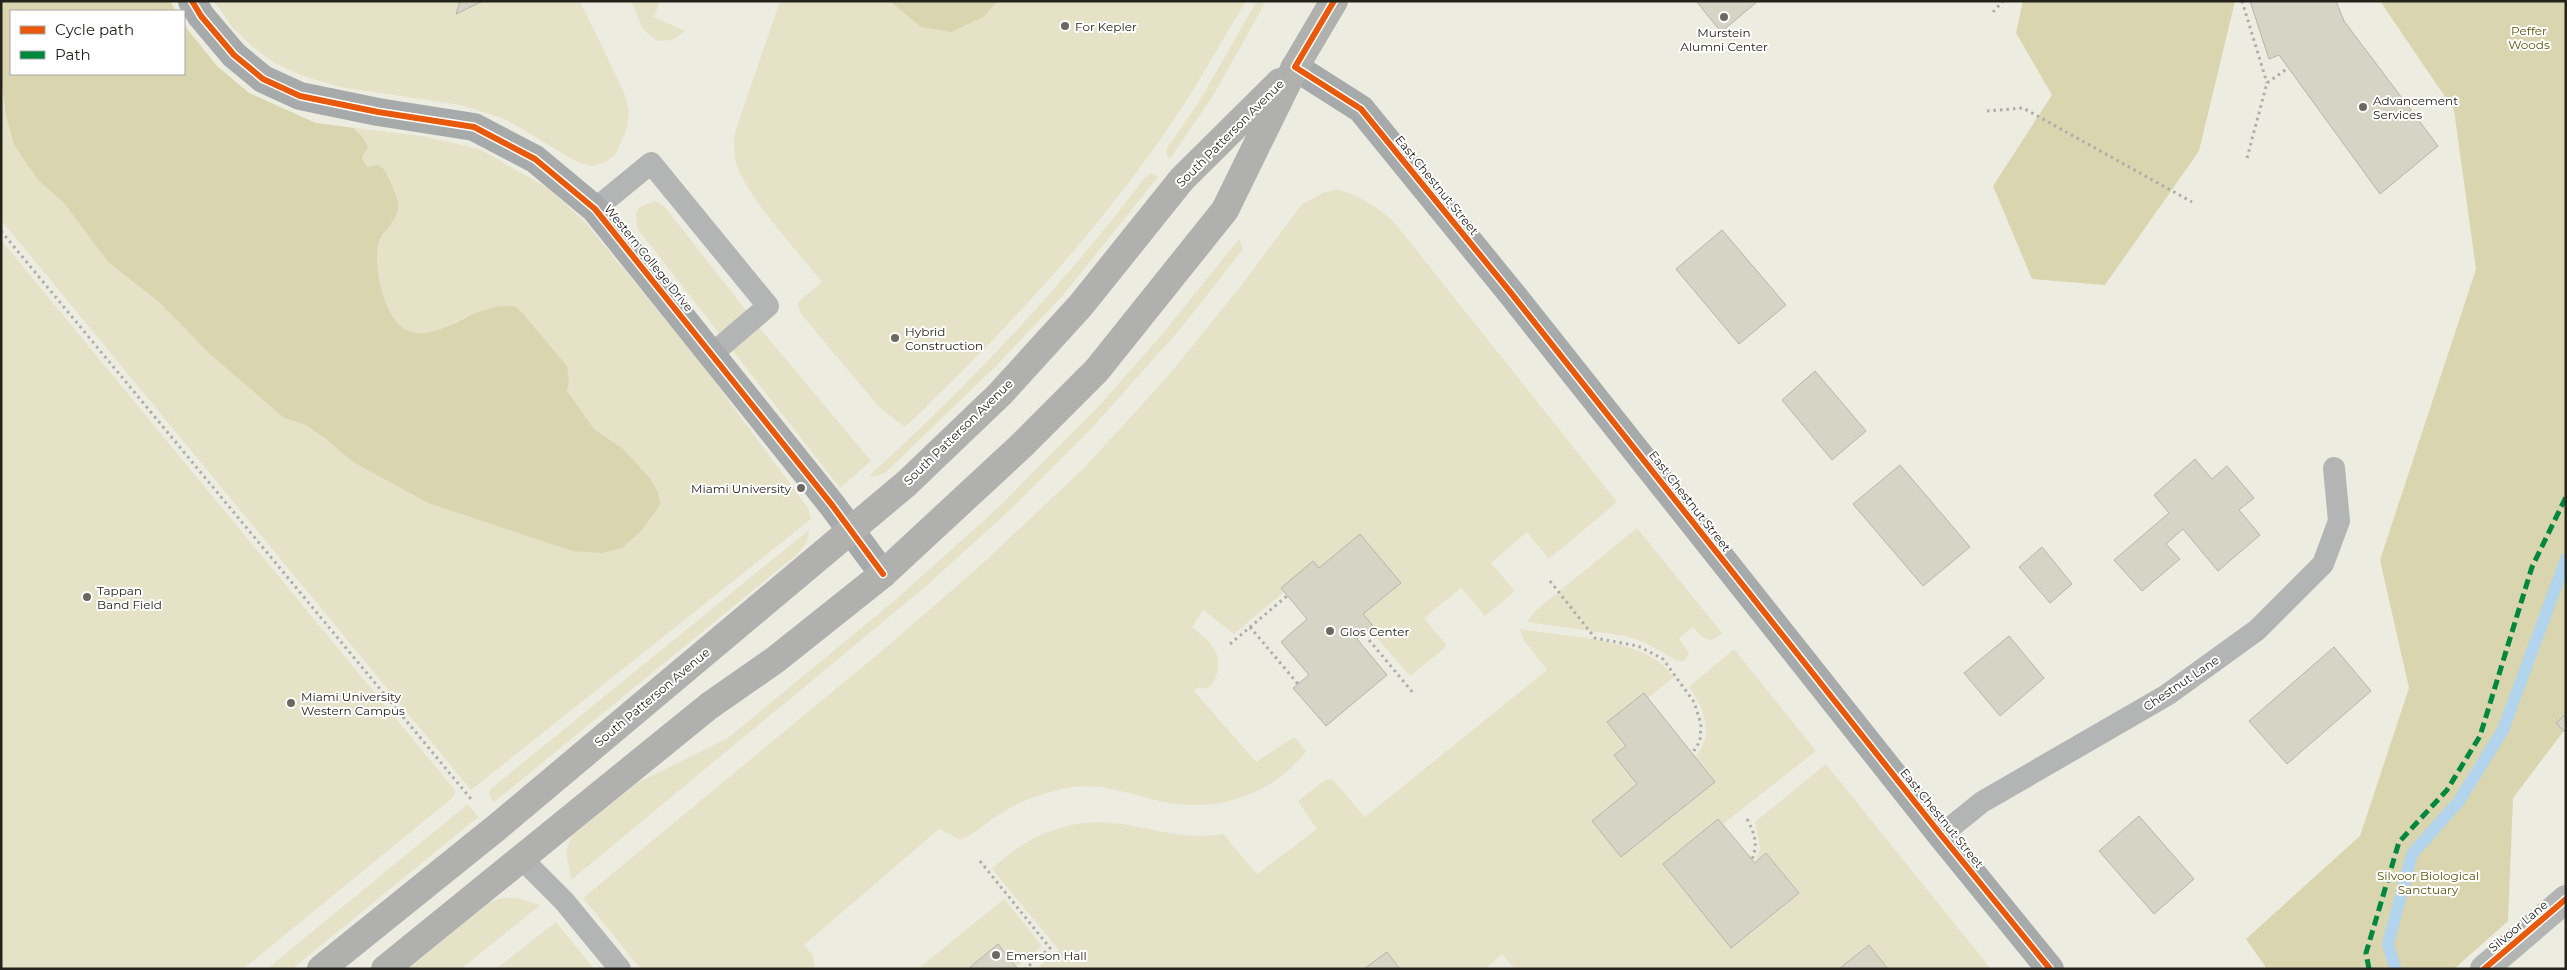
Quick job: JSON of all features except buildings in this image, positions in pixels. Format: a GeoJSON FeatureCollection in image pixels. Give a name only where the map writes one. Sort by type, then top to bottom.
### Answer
{"type":"FeatureCollection","features":[{"type":"Feature","properties":{"kind":"highway"},"geometry":{"type":"LineString","coordinates":[[1296,67],[1334,1]]}},
{"type":"Feature","properties":{"kind":"highway","name":"South Patterson Avenue"},"geometry":{"type":"LineString","coordinates":[[321,969],[496,828],[907,483],[1000,394],[1082,306],[1182,179],[1296,67]]}},
{"type":"Feature","properties":{"kind":"highway","name":"South Patterson Avenue"},"geometry":{"type":"LineString","coordinates":[[385,969],[708,706],[775,660],[883,574],[1021,446],[1090,377],[1162,291],[1225,210],[1296,67]]}},
{"type":"Feature","properties":{"kind":"street","name":"Western College Drive"},"geometry":{"type":"LineString","coordinates":[[192,1],[200,16],[234,55],[263,80],[300,96],[378,112],[474,127],[535,159],[595,209],[852,531],[883,574]]}},
{"type":"Feature","properties":{"kind":"street","name":"East Chestnut Street"},"geometry":{"type":"LineString","coordinates":[[1296,67],[1361,109],[1511,293],[1940,835],[2050,969]]}},
{"type":"Feature","properties":{"kind":"street","name":"Silvoor Lane"},"geometry":{"type":"LineString","coordinates":[[2484,969],[2566,900]]}},
{"type":"Feature","properties":{"kind":"lane"},"geometry":{"type":"LineString","coordinates":[[595,209],[651,163],[768,306],[712,354]]}},
{"type":"Feature","properties":{"kind":"lane","name":"Chestnut Lane"},"geometry":{"type":"LineString","coordinates":[[1940,835],[1982,802],[2167,695],[2257,630],[2323,564],[2339,521],[2334,468]]}},
{"type":"Feature","properties":{"kind":"lane"},"geometry":{"type":"LineString","coordinates":[[521,858],[564,901],[620,969]]}},
{"type":"Feature","properties":{"kind":"path"},"geometry":{"type":"LineString","coordinates":[[1993,12],[2004,1]]}},
{"type":"Feature","properties":{"kind":"path"},"geometry":{"type":"LineString","coordinates":[[2242,1],[2267,84],[2247,158]]}},
{"type":"Feature","properties":{"kind":"path"},"geometry":{"type":"LineString","coordinates":[[2267,84],[2288,68]]}},
{"type":"Feature","properties":{"kind":"path"},"geometry":{"type":"LineString","coordinates":[[1988,111],[2023,108],[2158,181],[2192,202]]}},
{"type":"Feature","properties":{"kind":"path"},"geometry":{"type":"LineString","coordinates":[[1,231],[471,799]]}},
{"type":"Feature","properties":{"kind":"path"},"geometry":{"type":"LineString","coordinates":[[1550,581],[1595,638],[1638,646],[1663,659],[1682,681],[1694,702],[1701,724],[1700,741],[1692,754]]}},
{"type":"Feature","properties":{"kind":"path"},"geometry":{"type":"LineString","coordinates":[[1230,644],[1287,596]]}},
{"type":"Feature","properties":{"kind":"path"},"geometry":{"type":"LineString","coordinates":[[1250,627],[1298,684]]}},
{"type":"Feature","properties":{"kind":"path"},"geometry":{"type":"LineString","coordinates":[[1369,640],[1414,694]]}},
{"type":"Feature","properties":{"kind":"path"},"geometry":{"type":"LineString","coordinates":[[1747,819],[1753,831],[1757,847],[1752,860]]}},
{"type":"Feature","properties":{"kind":"path"},"geometry":{"type":"LineString","coordinates":[[980,861],[1050,948],[1024,969]]}},
{"type":"Feature","properties":{"kind":"shaded area"},"geometry":{"type":"Polygon","coordinates":[[[214,1],[460,1],[456,14],[483,1],[580,1],[624,92],[629,111],[627,128],[616,154],[605,162],[592,166],[577,162],[505,119],[461,105],[340,87],[300,75],[273,62],[252,46],[233,28],[214,1]]]}},
{"type":"Feature","properties":{"kind":"shaded area"},"geometry":{"type":"Polygon","coordinates":[[[631,1],[660,1],[654,17],[685,31],[672,40],[657,41],[643,29],[631,1]]]}},
{"type":"Feature","properties":{"kind":"shaded area"},"geometry":{"type":"Polygon","coordinates":[[[780,1],[1246,1],[1175,118],[1082,241],[1049,280],[979,355],[905,427],[880,408],[801,314],[797,303],[822,282],[761,207],[741,176],[736,163],[734,151],[735,132],[780,1]]]}},
{"type":"Feature","properties":{"kind":"shaded area"},"geometry":{"type":"Polygon","coordinates":[[[1257,1],[1266,1],[1214,94],[1170,159],[1167,156],[1166,150],[1198,103],[1257,1]]]}},
{"type":"Feature","properties":{"kind":"shaded area"},"geometry":{"type":"Polygon","coordinates":[[[1,38],[2,85],[6,116],[14,145],[38,180],[64,203],[108,262],[159,302],[284,418],[304,425],[326,439],[353,462],[428,503],[572,551],[622,448],[594,429],[567,391],[569,383],[465,317],[424,334],[407,330],[397,322],[389,310],[383,295],[379,280],[377,251],[384,232],[398,210],[378,165],[367,167],[362,158],[365,154],[364,139],[354,128],[421,136],[480,149],[549,189],[585,222],[703,366],[808,508],[811,519],[471,790],[1,220],[1,38]]]}},
{"type":"Feature","properties":{"kind":"shaded area"},"geometry":{"type":"Polygon","coordinates":[[[1152,173],[1158,177],[1063,295],[997,365],[886,472],[877,476],[869,476],[943,406],[1015,332],[1082,256],[1146,176],[1152,173]]]}},
{"type":"Feature","properties":{"kind":"shaded area"},"geometry":{"type":"Polygon","coordinates":[[[1337,189],[1367,202],[1394,222],[1617,502],[1549,559],[1527,532],[1491,563],[1515,591],[1485,616],[1461,588],[1424,618],[1447,646],[1410,676],[1369,629],[1363,614],[1401,583],[1360,534],[1319,568],[1313,561],[1281,588],[1284,592],[1234,634],[1203,610],[1192,627],[1212,646],[1218,658],[1218,665],[1212,684],[1206,689],[1198,687],[1194,691],[1256,762],[1294,737],[1306,751],[1281,776],[1266,786],[1232,800],[1196,805],[1165,802],[1100,787],[1073,787],[1054,791],[1024,801],[1006,810],[960,840],[939,829],[804,945],[813,956],[815,969],[641,969],[583,898],[889,645],[982,564],[1084,468],[1169,375],[1244,282],[1301,205],[1323,193],[1337,189]]]}},
{"type":"Feature","properties":{"kind":"shaded area"},"geometry":{"type":"Polygon","coordinates":[[[655,201],[664,206],[763,332],[871,461],[840,488],[637,228],[636,212],[640,207],[655,201]]]}},
{"type":"Feature","properties":{"kind":"shaded area"},"geometry":{"type":"Polygon","coordinates":[[[1239,239],[1243,249],[1182,327],[1091,429],[1011,509],[925,587],[571,880],[566,851],[572,836],[637,783],[728,738],[894,601],[1000,506],[1099,406],[1164,332],[1239,239]]]}},
{"type":"Feature","properties":{"kind":"shaded area"},"geometry":{"type":"Polygon","coordinates":[[[1,240],[454,789],[455,794],[451,799],[243,969],[1,969],[1,240]]]}},
{"type":"Feature","properties":{"kind":"shaded area"},"geometry":{"type":"Polygon","coordinates":[[[1637,528],[1722,633],[1710,640],[1703,637],[1693,627],[1679,638],[1689,653],[1685,661],[1678,661],[1644,642],[1626,636],[1527,622],[1535,611],[1637,528]]]}},
{"type":"Feature","properties":{"kind":"shaded area"},"geometry":{"type":"Polygon","coordinates":[[[809,530],[806,544],[796,555],[493,803],[489,792],[492,788],[809,530]]]}},
{"type":"Feature","properties":{"kind":"shaded area"},"geometry":{"type":"Polygon","coordinates":[[[1520,629],[1609,642],[1627,647],[1658,661],[1674,677],[1648,698],[1644,693],[1607,722],[1626,746],[1614,755],[1637,784],[1592,821],[1622,857],[1715,782],[1695,757],[1705,740],[1706,731],[1703,712],[1689,687],[1734,649],[1816,751],[1723,824],[1718,819],[1663,864],[1731,948],[1799,893],[1767,854],[1755,863],[1760,848],[1755,822],[1826,764],[1991,969],[1888,969],[1869,945],[1839,969],[1515,969],[1502,954],[1485,969],[1400,969],[1387,952],[1364,969],[1036,969],[1059,950],[992,869],[1018,848],[1047,832],[1063,827],[1096,822],[1128,825],[1180,835],[1208,836],[1223,834],[1257,874],[1317,829],[1298,801],[1325,780],[1332,779],[1365,817],[1547,670],[1524,640],[1520,629]]]}},
{"type":"Feature","properties":{"kind":"shaded area"},"geometry":{"type":"Polygon","coordinates":[[[468,804],[478,817],[292,969],[267,969],[468,804]]]}},
{"type":"Feature","properties":{"kind":"shaded area"},"geometry":{"type":"Polygon","coordinates":[[[503,898],[518,898],[540,905],[461,969],[408,969],[490,902],[503,898]]]}},
{"type":"Feature","properties":{"kind":"shaded area"},"geometry":{"type":"Polygon","coordinates":[[[1004,899],[1042,946],[1017,966],[998,944],[968,969],[918,969],[1004,899]]]}},
{"type":"Feature","properties":{"kind":"shaded area"},"geometry":{"type":"Polygon","coordinates":[[[556,922],[594,969],[496,969],[556,922]]]}},
{"type":"Feature","properties":{"kind":"green space"},"geometry":{"type":"Polygon","coordinates":[[[1,1],[170,1],[175,10],[10,10],[10,75],[185,75],[185,26],[217,66],[249,93],[316,123],[354,128],[364,139],[368,147],[362,158],[367,167],[378,165],[384,169],[397,198],[397,213],[379,242],[377,264],[382,291],[387,305],[400,325],[409,331],[421,333],[448,326],[490,308],[504,306],[518,308],[567,366],[569,383],[567,391],[594,429],[622,448],[649,477],[658,492],[660,505],[641,531],[622,548],[602,553],[572,551],[428,503],[353,462],[326,439],[305,425],[284,418],[210,354],[159,302],[108,262],[64,203],[38,180],[14,145],[6,116],[2,85],[1,1]]]}},
{"type":"Feature","properties":{"kind":"green space"},"geometry":{"type":"Polygon","coordinates":[[[890,1],[998,1],[983,17],[951,32],[921,27],[890,1]]]}},
{"type":"Feature","properties":{"kind":"green space"},"geometry":{"type":"Polygon","coordinates":[[[2023,1],[2235,1],[2199,151],[2105,285],[2032,279],[1993,186],[2052,95],[2016,33],[2023,1]]]}},
{"type":"Feature","properties":{"kind":"green space","name":"Silvoor Biological Sanctuary"},"geometry":{"type":"Polygon","coordinates":[[[2380,1],[2566,1],[2566,728],[2513,798],[2508,921],[2454,969],[2267,969],[2246,939],[2360,836],[2409,688],[2380,560],[2476,269],[2454,110],[2380,1]]]}},
{"type":"Feature","properties":{"kind":"waterway"},"geometry":{"type":"LineString","coordinates":[[2395,968],[2388,944],[2412,854],[2459,801],[2503,730],[2566,559]]}},
{"type":"Feature","properties":{"kind":"marked path"},"geometry":{"type":"LineString","coordinates":[[2369,969],[2366,953],[2399,842],[2447,790],[2480,736],[2532,567],[2566,497]]}},
{"type":"Feature","properties":{"kind":"cycle path"},"geometry":{"type":"LineString","coordinates":[[192,1],[201,16],[234,55],[263,79],[300,96],[378,112],[474,127],[535,159],[595,209],[832,505],[883,574]]}},
{"type":"Feature","properties":{"kind":"cycle path"},"geometry":{"type":"LineString","coordinates":[[1334,1],[1295,67],[1361,109],[1511,293],[1941,835],[2050,969]]}},
{"type":"Feature","properties":{"kind":"cycle path"},"geometry":{"type":"LineString","coordinates":[[2484,969],[2566,899]]}},
{"type":"Feature","properties":{"kind":"place","name":"Murstein Alumni Center"},"geometry":{"type":"Point","coordinates":[1724,17]}},
{"type":"Feature","properties":{"kind":"place","name":"For Kepler"},"geometry":{"type":"Point","coordinates":[1065,26]}},
{"type":"Feature","properties":{"kind":"place","name":"Advancement Services"},"geometry":{"type":"Point","coordinates":[2363,107]}},
{"type":"Feature","properties":{"kind":"place","name":"Hybrid Construction"},"geometry":{"type":"Point","coordinates":[895,338]}},
{"type":"Feature","properties":{"kind":"place","name":"Miami University"},"geometry":{"type":"Point","coordinates":[801,488]}},
{"type":"Feature","properties":{"kind":"place","name":"Tappan Band Field"},"geometry":{"type":"Point","coordinates":[87,597]}},
{"type":"Feature","properties":{"kind":"place","name":"Glos Center"},"geometry":{"type":"Point","coordinates":[1330,631]}},
{"type":"Feature","properties":{"kind":"place","name":"Miami University Western Campus"},"geometry":{"type":"Point","coordinates":[291,703]}},
{"type":"Feature","properties":{"kind":"place","name":"Emerson Hall"},"geometry":{"type":"Point","coordinates":[996,955]}},
{"type":"Feature","properties":{"kind":"park label","name":"Peffer Woods"},"geometry":{"type":"Point","coordinates":[2529,37]}}]}
